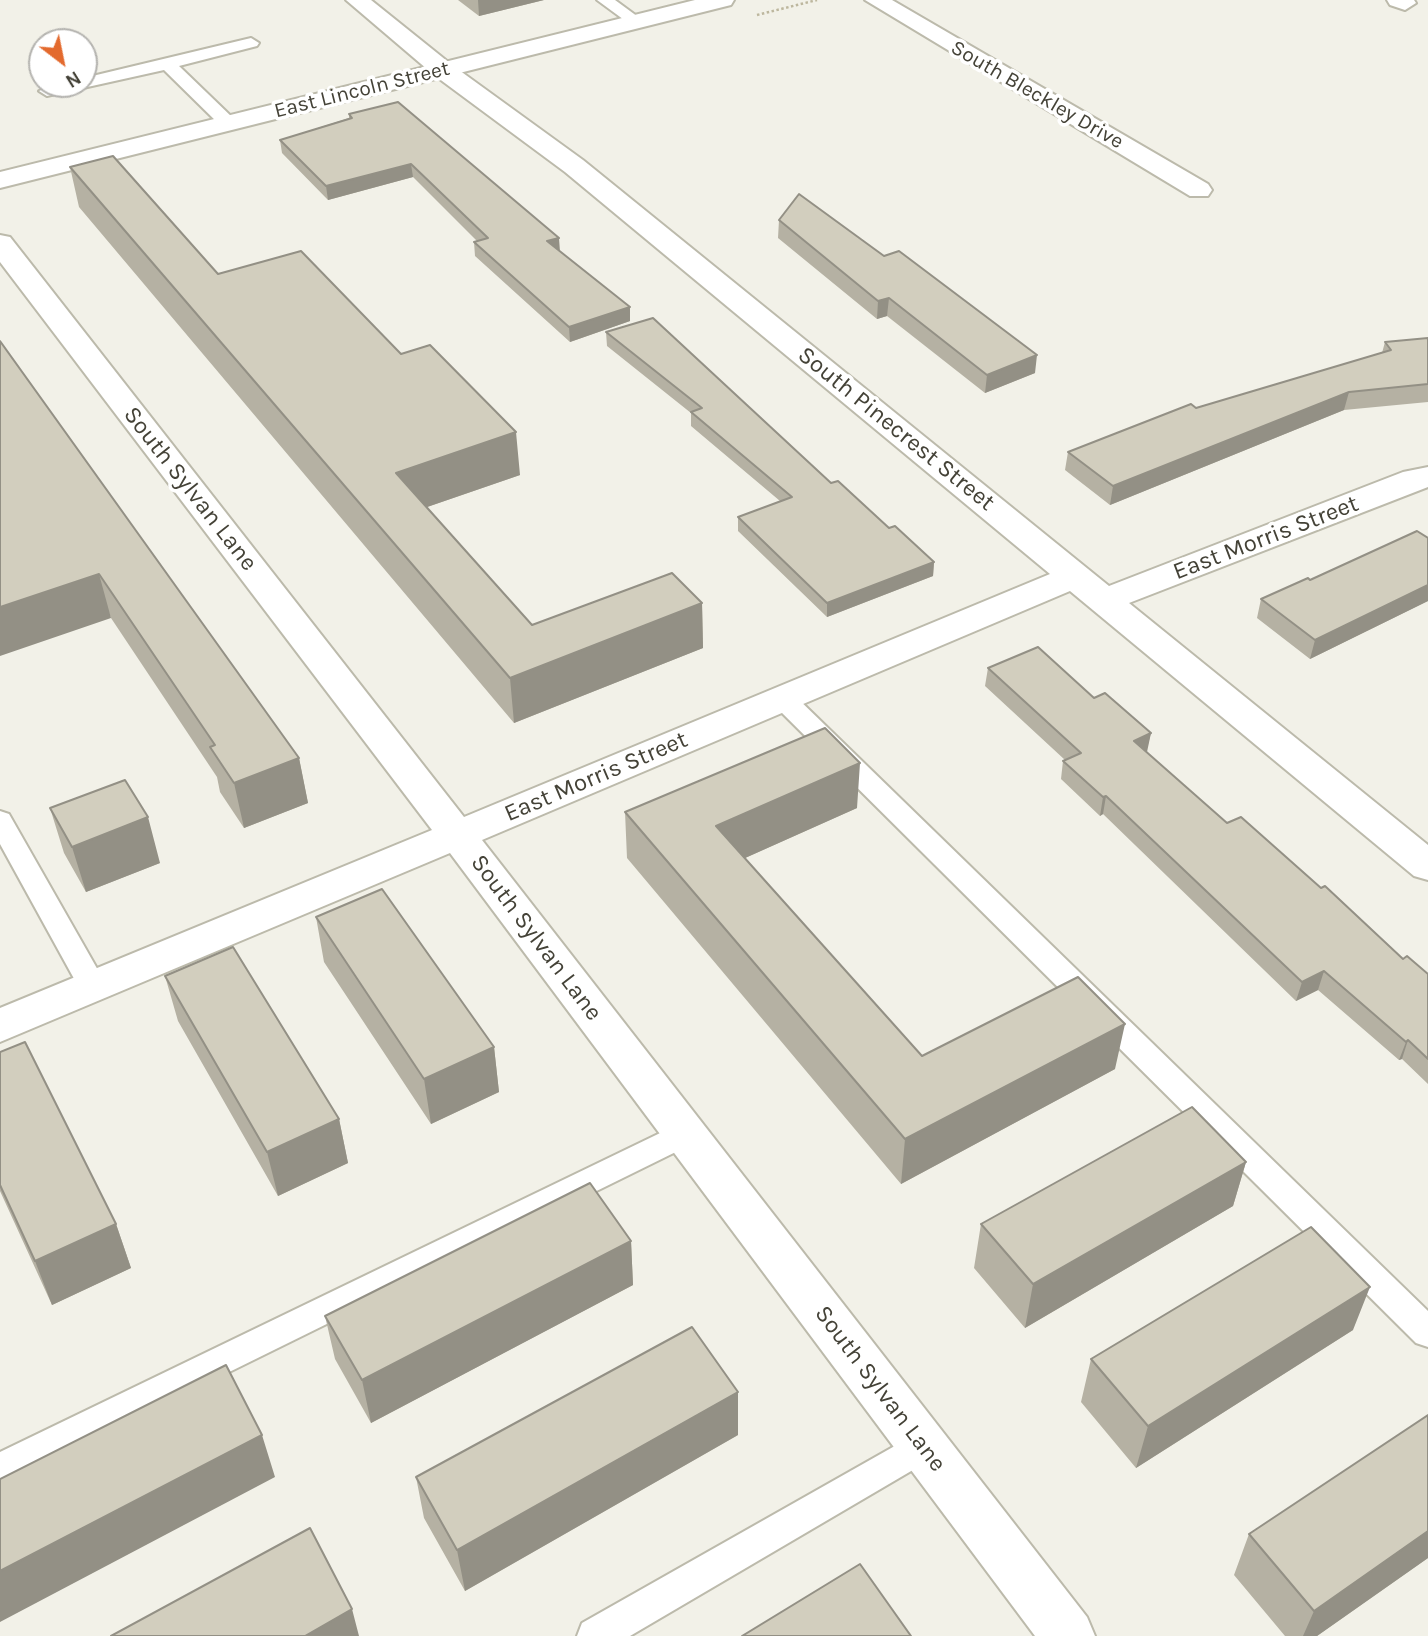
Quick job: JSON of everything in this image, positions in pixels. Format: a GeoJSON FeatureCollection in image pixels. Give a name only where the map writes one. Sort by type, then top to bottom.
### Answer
{"type":"FeatureCollection","features":[{"type":"Feature","properties":{"kind":"street","name":"South Pinecrest Street"},"geometry":{"type":"LineString","coordinates":[[357,0],[443,70],[574,166],[1428,866]]}},
{"type":"Feature","properties":{"kind":"street","name":"East Lincoln Street"},"geometry":{"type":"LineString","coordinates":[[0,180],[723,0]]}},
{"type":"Feature","properties":{"kind":"street","name":"South Bleckley Drive"},"geometry":{"type":"LineString","coordinates":[[876,0],[1199,190]]}},
{"type":"Feature","properties":{"kind":"street","name":"South Sylvan Lane"},"geometry":{"type":"LineString","coordinates":[[0,243],[457,835],[1068,1636]]}},
{"type":"Feature","properties":{"kind":"street","name":"East Morris Street"},"geometry":{"type":"LineString","coordinates":[[1105,600],[1414,479],[1428,477]]}},
{"type":"Feature","properties":{"kind":"street","name":"East Morris Street"},"geometry":{"type":"LineString","coordinates":[[0,1026],[1076,576]]}},
{"type":"Feature","properties":{"kind":"lane"},"geometry":{"type":"LineString","coordinates":[[605,0],[637,22]]}},
{"type":"Feature","properties":{"kind":"lane"},"geometry":{"type":"LineString","coordinates":[[98,80],[251,43]]}},
{"type":"Feature","properties":{"kind":"lane"},"geometry":{"type":"LineString","coordinates":[[167,64],[228,123]]}},
{"type":"Feature","properties":{"kind":"lane"},"geometry":{"type":"LineString","coordinates":[[783,699],[1428,1333]]}},
{"type":"Feature","properties":{"kind":"lane"},"geometry":{"type":"LineString","coordinates":[[0,820],[93,987]]}},
{"type":"Feature","properties":{"kind":"lane"},"geometry":{"type":"LineString","coordinates":[[0,1469],[685,1133]]}},
{"type":"Feature","properties":{"kind":"lane"},"geometry":{"type":"LineString","coordinates":[[595,1636],[923,1446]]}},
{"type":"Feature","properties":{"kind":"building"},"geometry":{"type":"Polygon","coordinates":[[[398,102],[559,238],[547,241],[630,307],[569,327],[474,242],[488,238],[411,164],[326,186],[280,140],[352,118],[349,114],[398,102]]]}},
{"type":"Feature","properties":{"kind":"building"},"geometry":{"type":"Polygon","coordinates":[[[113,156],[218,274],[301,251],[401,354],[430,345],[516,432],[396,473],[532,625],[672,573],[702,603],[510,678],[70,167],[113,156]]]}},
{"type":"Feature","properties":{"kind":"building"},"geometry":{"type":"Polygon","coordinates":[[[799,194],[884,256],[899,251],[1037,355],[987,375],[889,298],[878,301],[779,220],[799,194]]]}},
{"type":"Feature","properties":{"kind":"building"},"geometry":{"type":"Polygon","coordinates":[[[653,318],[831,483],[838,481],[889,528],[895,526],[934,562],[827,603],[738,517],[792,497],[691,412],[702,408],[606,332],[653,318]]]}},
{"type":"Feature","properties":{"kind":"building"},"geometry":{"type":"Polygon","coordinates":[[[1428,338],[1428,384],[1349,392],[1113,486],[1068,452],[1191,404],[1196,408],[1391,350],[1385,342],[1428,338]]]}},
{"type":"Feature","properties":{"kind":"building"},"geometry":{"type":"Polygon","coordinates":[[[0,341],[299,758],[234,783],[210,747],[215,745],[99,574],[0,607],[0,341]]]}},
{"type":"Feature","properties":{"kind":"building"},"geometry":{"type":"Polygon","coordinates":[[[1417,531],[1428,538],[1428,585],[1315,640],[1261,599],[1308,578],[1310,580],[1417,531]]]}},
{"type":"Feature","properties":{"kind":"building"},"geometry":{"type":"Polygon","coordinates":[[[1038,647],[1094,698],[1105,693],[1151,733],[1134,741],[1227,823],[1241,817],[1321,888],[1325,886],[1403,959],[1407,956],[1428,974],[1428,1059],[1324,971],[1302,982],[1106,796],[1103,797],[1063,761],[1081,753],[988,668],[1038,647]]]}},
{"type":"Feature","properties":{"kind":"building"},"geometry":{"type":"Polygon","coordinates":[[[825,728],[860,763],[716,826],[922,1056],[1078,977],[1125,1024],[905,1139],[625,812],[825,728]]]}},
{"type":"Feature","properties":{"kind":"building"},"geometry":{"type":"Polygon","coordinates":[[[125,780],[148,817],[72,847],[50,808],[125,780]]]}},
{"type":"Feature","properties":{"kind":"building"},"geometry":{"type":"Polygon","coordinates":[[[382,889],[494,1047],[424,1079],[316,917],[382,889]]]}},
{"type":"Feature","properties":{"kind":"building"},"geometry":{"type":"Polygon","coordinates":[[[233,947],[339,1119],[267,1152],[165,976],[233,947]]]}},
{"type":"Feature","properties":{"kind":"building"},"geometry":{"type":"Polygon","coordinates":[[[25,1042],[116,1224],[35,1261],[0,1185],[0,1052],[25,1042]]]}},
{"type":"Feature","properties":{"kind":"building"},"geometry":{"type":"Polygon","coordinates":[[[1192,1107],[1246,1162],[1033,1284],[981,1224],[1192,1107]]]}},
{"type":"Feature","properties":{"kind":"building"},"geometry":{"type":"Polygon","coordinates":[[[590,1183],[631,1241],[362,1380],[325,1316],[590,1183]]]}},
{"type":"Feature","properties":{"kind":"building"},"geometry":{"type":"Polygon","coordinates":[[[1311,1227],[1370,1287],[1148,1426],[1091,1359],[1311,1227]]]}},
{"type":"Feature","properties":{"kind":"building"},"geometry":{"type":"Polygon","coordinates":[[[692,1327],[738,1392],[457,1550],[416,1477],[692,1327]]]}},
{"type":"Feature","properties":{"kind":"building"},"geometry":{"type":"Polygon","coordinates":[[[226,1365],[262,1435],[0,1571],[0,1479],[226,1365]]]}},
{"type":"Feature","properties":{"kind":"building"},"geometry":{"type":"Polygon","coordinates":[[[1428,1415],[1428,1531],[1314,1611],[1249,1534],[1428,1415]]]}},
{"type":"Feature","properties":{"kind":"building"},"geometry":{"type":"Polygon","coordinates":[[[310,1528],[352,1609],[305,1636],[111,1636],[310,1528]]]}},
{"type":"Feature","properties":{"kind":"building"},"geometry":{"type":"Polygon","coordinates":[[[860,1564],[911,1636],[742,1636],[860,1564]]]}}]}
